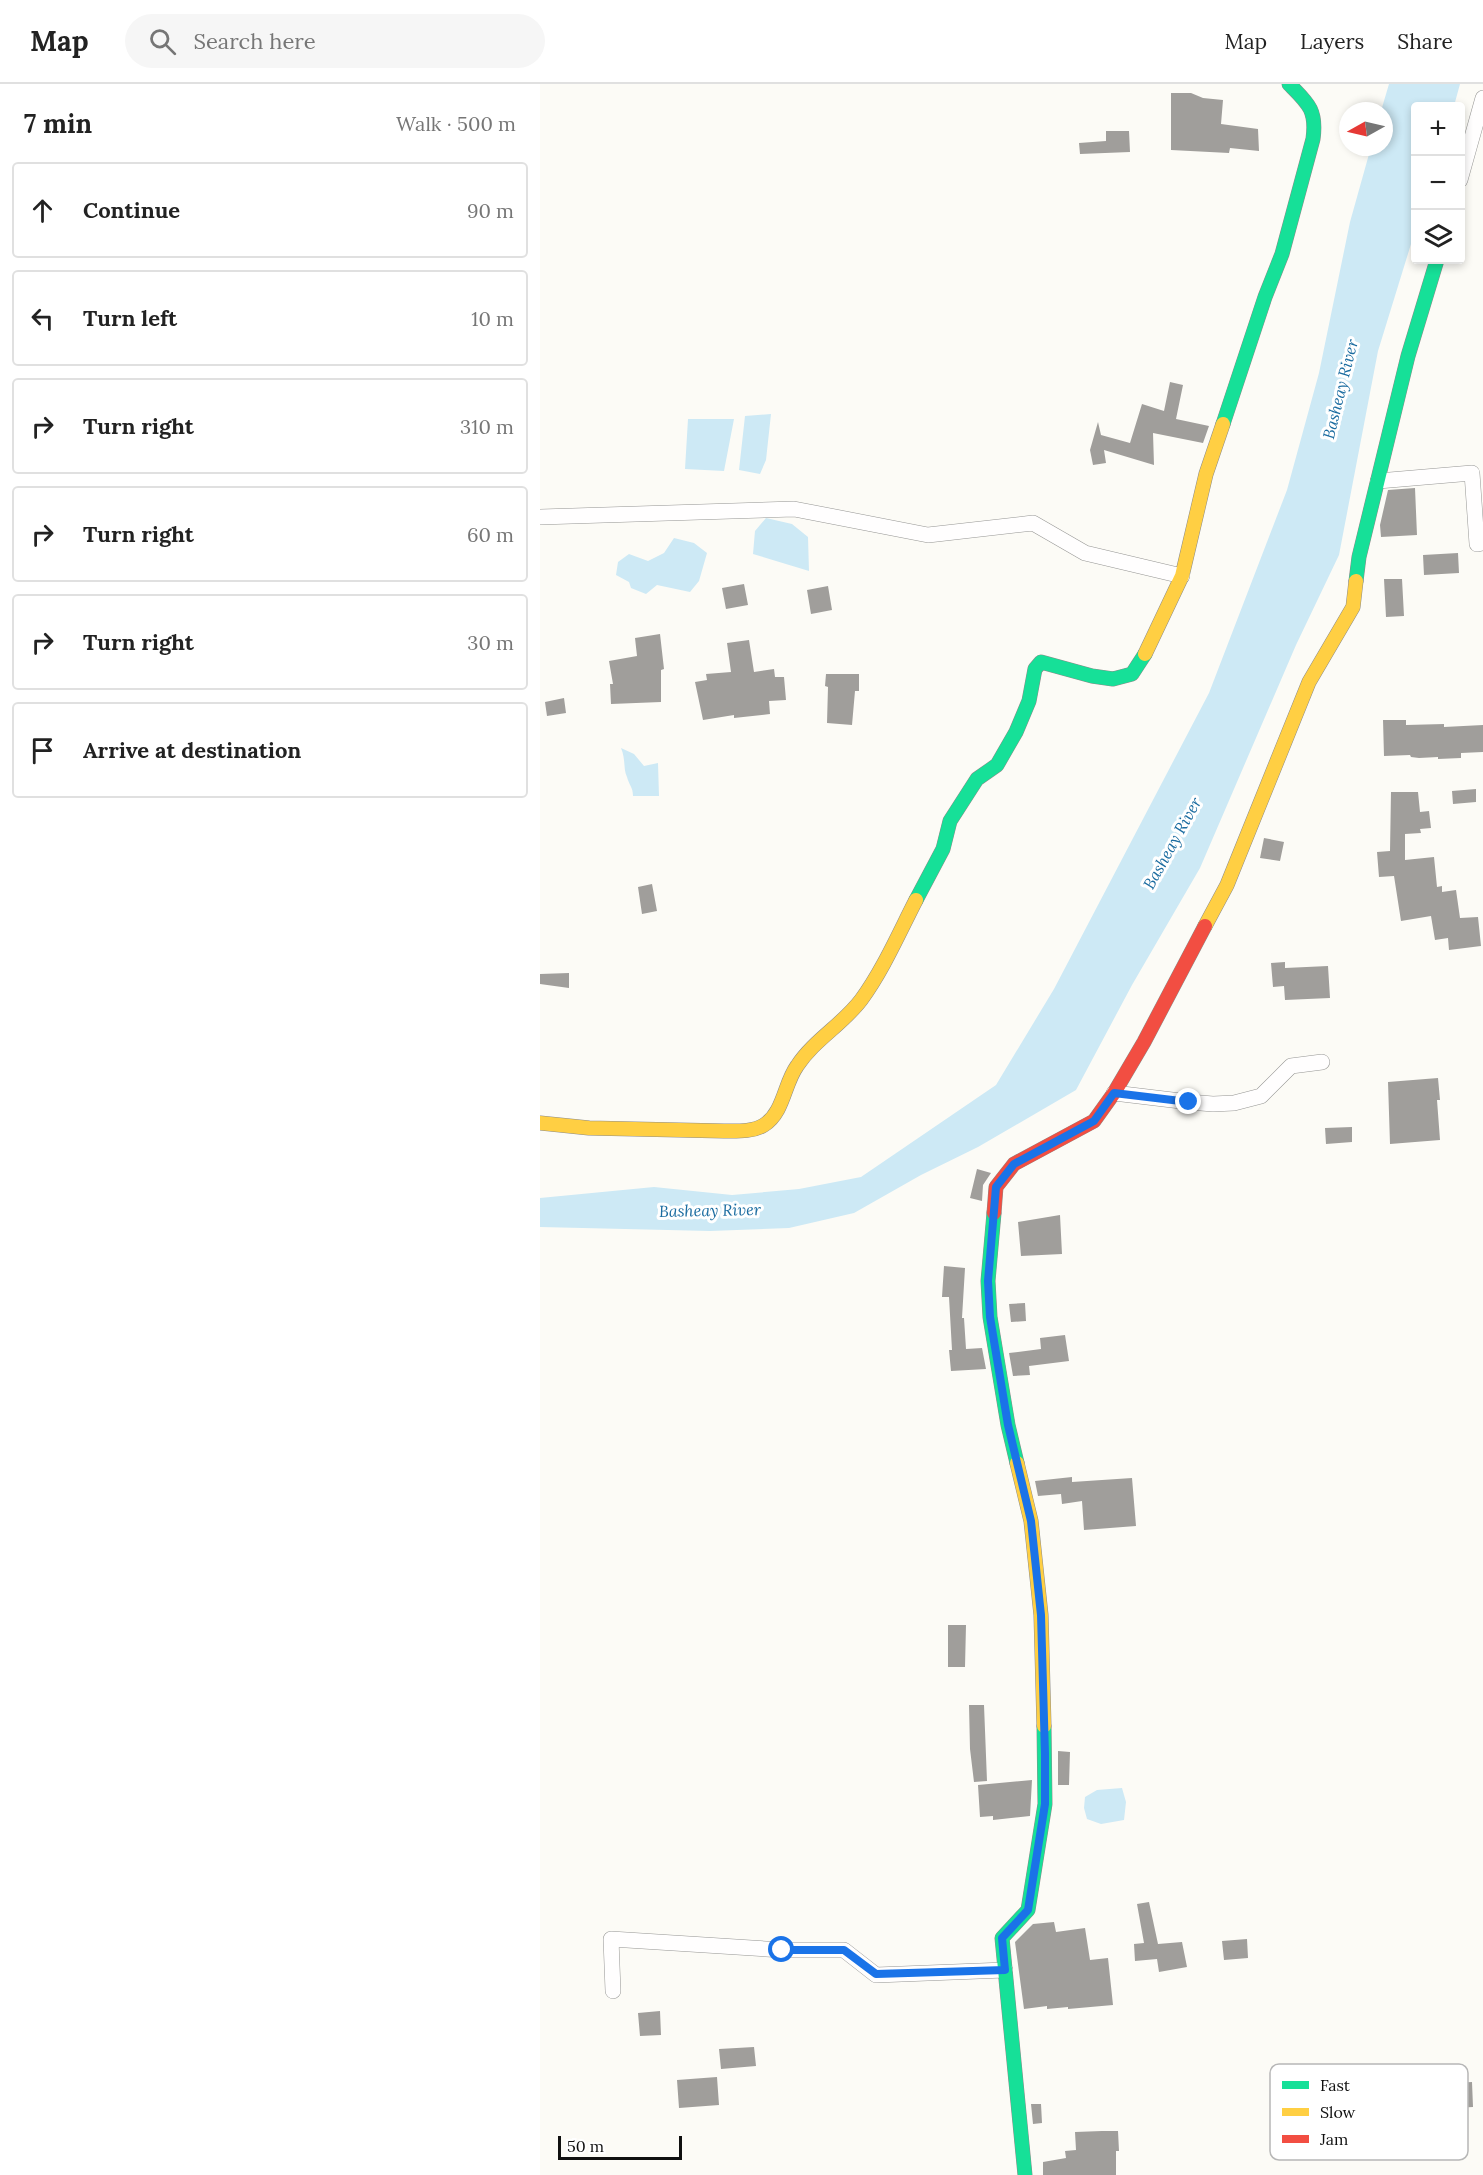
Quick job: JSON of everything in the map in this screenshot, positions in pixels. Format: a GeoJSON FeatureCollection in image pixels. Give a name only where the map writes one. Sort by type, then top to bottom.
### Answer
{"type":"FeatureCollection","features":[{"type":"Feature","properties":{"kind":"street"},"geometry":{"type":"LineString","coordinates":[[540,1123],[589,1128],[746,1131],[763,1126],[774,1117],[797,1065],[824,1035],[861,1000],[943,849],[950,821],[977,778],[997,765],[1016,732],[1029,701],[1035,669],[1041,662],[1092,676],[1113,679],[1132,674],[1142,661],[1182,576],[1209,465],[1265,297],[1273,282],[1286,243],[1310,154],[1314,128],[1313,110],[1289,84]]}},
{"type":"Feature","properties":{"kind":"street"},"geometry":{"type":"LineString","coordinates":[[1465,165],[1483,98]]}},
{"type":"Feature","properties":{"kind":"street"},"geometry":{"type":"LineString","coordinates":[[1025,2175],[1002,1938],[1028,1910],[1045,1804],[1041,1615],[1031,1521],[1008,1425],[990,1317],[988,1281],[996,1187],[1014,1164],[1094,1121],[1114,1093],[1144,1042],[1227,885],[1310,682],[1353,608],[1359,557],[1408,356],[1436,264]]}},
{"type":"Feature","properties":{"kind":"street"},"geometry":{"type":"LineString","coordinates":[[1378,481],[1472,473],[1477,544],[1483,543]]}},
{"type":"Feature","properties":{"kind":"street"},"geometry":{"type":"LineString","coordinates":[[540,517],[794,509],[928,535],[1032,523],[1084,553],[1182,576]]}},
{"type":"Feature","properties":{"kind":"street"},"geometry":{"type":"LineString","coordinates":[[1114,1093],[1189,1102],[1234,1103],[1261,1096],[1291,1066],[1322,1062]]}},
{"type":"Feature","properties":{"kind":"street"},"geometry":{"type":"LineString","coordinates":[[614,1991],[611,1939],[782,1950],[844,1950],[876,1974],[1005,1970]]}},
{"type":"Feature","properties":{"kind":"water","name":"Basheay River"},"geometry":{"type":"Polygon","coordinates":[[[1389,84],[1460,84],[1455,102],[1411,102],[1411,244],[1378,351],[1339,555],[1296,645],[1200,868],[1132,985],[1076,1090],[978,1147],[921,1175],[854,1213],[789,1228],[710,1231],[540,1227],[540,1198],[654,1187],[732,1195],[799,1189],[861,1177],[996,1085],[1054,989],[1209,693],[1287,490],[1319,373],[1350,222],[1368,156],[1393,156],[1393,102],[1384,102],[1389,84]]]}},
{"type":"Feature","properties":{"kind":"water"},"geometry":{"type":"Polygon","coordinates":[[[771,414],[766,460],[760,474],[739,470],[745,416],[771,414]]]}},
{"type":"Feature","properties":{"kind":"water"},"geometry":{"type":"Polygon","coordinates":[[[688,419],[734,419],[724,471],[685,469],[688,419]]]}},
{"type":"Feature","properties":{"kind":"water"},"geometry":{"type":"Polygon","coordinates":[[[766,518],[792,524],[808,537],[809,571],[753,554],[755,531],[766,518]]]}},
{"type":"Feature","properties":{"kind":"water"},"geometry":{"type":"Polygon","coordinates":[[[674,538],[694,543],[707,553],[699,581],[690,592],[657,585],[646,594],[631,588],[629,582],[616,575],[618,562],[629,554],[648,561],[664,553],[674,538]]]}},
{"type":"Feature","properties":{"kind":"water"},"geometry":{"type":"Polygon","coordinates":[[[621,748],[634,754],[644,766],[658,763],[659,796],[633,796],[621,748]]]}},
{"type":"Feature","properties":{"kind":"water"},"geometry":{"type":"Polygon","coordinates":[[[1122,1788],[1126,1802],[1124,1820],[1101,1824],[1087,1819],[1084,1808],[1085,1797],[1097,1790],[1122,1788]]]}},
{"type":"Feature","properties":{"kind":"building"},"geometry":{"type":"Polygon","coordinates":[[[1171,93],[1191,93],[1203,98],[1223,100],[1221,124],[1258,129],[1259,151],[1230,148],[1229,153],[1171,150],[1171,93]]]}},
{"type":"Feature","properties":{"kind":"building"},"geometry":{"type":"Polygon","coordinates":[[[1106,131],[1129,131],[1130,152],[1080,154],[1079,143],[1106,141],[1106,131]]]}},
{"type":"Feature","properties":{"kind":"building"},"geometry":{"type":"Polygon","coordinates":[[[1170,382],[1183,385],[1176,419],[1209,426],[1203,443],[1153,433],[1154,465],[1104,450],[1106,463],[1093,465],[1090,450],[1098,422],[1101,435],[1130,443],[1142,404],[1164,411],[1170,382]]]}},
{"type":"Feature","properties":{"kind":"building"},"geometry":{"type":"Polygon","coordinates":[[[1415,488],[1417,535],[1381,537],[1380,525],[1388,490],[1415,488]]]}},
{"type":"Feature","properties":{"kind":"building"},"geometry":{"type":"Polygon","coordinates":[[[1458,553],[1459,573],[1424,575],[1423,555],[1458,553]]]}},
{"type":"Feature","properties":{"kind":"building"},"geometry":{"type":"Polygon","coordinates":[[[1384,579],[1402,579],[1404,616],[1386,617],[1384,579]]]}},
{"type":"Feature","properties":{"kind":"building"},"geometry":{"type":"Polygon","coordinates":[[[744,584],[748,605],[726,609],[722,588],[744,584]]]}},
{"type":"Feature","properties":{"kind":"building"},"geometry":{"type":"Polygon","coordinates":[[[828,586],[832,610],[811,614],[807,590],[828,586]]]}},
{"type":"Feature","properties":{"kind":"building"},"geometry":{"type":"Polygon","coordinates":[[[660,634],[664,669],[661,670],[661,702],[611,704],[610,684],[613,684],[609,661],[637,656],[635,638],[660,634]]]}},
{"type":"Feature","properties":{"kind":"building"},"geometry":{"type":"Polygon","coordinates":[[[749,640],[754,672],[774,669],[775,677],[784,677],[786,700],[769,701],[770,714],[734,718],[734,715],[703,720],[695,682],[707,680],[706,674],[731,672],[727,643],[749,640]]]}},
{"type":"Feature","properties":{"kind":"building"},"geometry":{"type":"Polygon","coordinates":[[[826,674],[859,674],[859,691],[855,691],[852,725],[827,723],[826,674]]]}},
{"type":"Feature","properties":{"kind":"building"},"geometry":{"type":"Polygon","coordinates":[[[564,698],[566,713],[547,716],[545,702],[564,698]]]}},
{"type":"Feature","properties":{"kind":"building"},"geometry":{"type":"Polygon","coordinates":[[[1383,720],[1406,720],[1406,725],[1444,724],[1444,727],[1483,725],[1483,752],[1461,753],[1461,758],[1438,759],[1438,757],[1419,758],[1410,755],[1384,756],[1383,720]]]}},
{"type":"Feature","properties":{"kind":"building"},"geometry":{"type":"Polygon","coordinates":[[[1476,789],[1476,802],[1453,804],[1452,791],[1476,789]]]}},
{"type":"Feature","properties":{"kind":"building"},"geometry":{"type":"Polygon","coordinates":[[[1391,792],[1418,792],[1420,812],[1429,811],[1431,828],[1420,829],[1421,833],[1405,834],[1405,860],[1434,857],[1437,887],[1442,886],[1442,892],[1456,890],[1460,918],[1478,917],[1481,946],[1449,950],[1448,938],[1435,940],[1431,916],[1401,921],[1394,876],[1379,877],[1377,852],[1390,851],[1391,792]]]}},
{"type":"Feature","properties":{"kind":"building"},"geometry":{"type":"Polygon","coordinates":[[[1264,838],[1284,842],[1280,861],[1260,858],[1264,838]]]}},
{"type":"Feature","properties":{"kind":"building"},"geometry":{"type":"Polygon","coordinates":[[[652,884],[657,911],[642,914],[638,887],[652,884]]]}},
{"type":"Feature","properties":{"kind":"building"},"geometry":{"type":"Polygon","coordinates":[[[1285,962],[1285,968],[1328,966],[1330,998],[1285,1000],[1284,986],[1273,987],[1271,963],[1285,962]]]}},
{"type":"Feature","properties":{"kind":"building"},"geometry":{"type":"Polygon","coordinates":[[[569,973],[569,988],[540,984],[540,974],[569,973]]]}},
{"type":"Feature","properties":{"kind":"building"},"geometry":{"type":"Polygon","coordinates":[[[1438,1078],[1440,1140],[1390,1144],[1388,1082],[1438,1078]]]}},
{"type":"Feature","properties":{"kind":"building"},"geometry":{"type":"Polygon","coordinates":[[[1352,1127],[1352,1142],[1326,1144],[1325,1128],[1352,1127]]]}},
{"type":"Feature","properties":{"kind":"building"},"geometry":{"type":"Polygon","coordinates":[[[977,1169],[991,1173],[983,1185],[982,1201],[970,1198],[977,1169]]]}},
{"type":"Feature","properties":{"kind":"building"},"geometry":{"type":"Polygon","coordinates":[[[1060,1215],[1062,1254],[1021,1256],[1018,1222],[1060,1215]]]}},
{"type":"Feature","properties":{"kind":"building"},"geometry":{"type":"Polygon","coordinates":[[[944,1266],[965,1268],[962,1318],[964,1318],[966,1349],[982,1348],[986,1369],[951,1371],[949,1297],[942,1297],[944,1266]]]}},
{"type":"Feature","properties":{"kind":"building"},"geometry":{"type":"Polygon","coordinates":[[[1025,1303],[1026,1321],[1011,1322],[1009,1304],[1025,1303]]]}},
{"type":"Feature","properties":{"kind":"building"},"geometry":{"type":"Polygon","coordinates":[[[1065,1335],[1069,1361],[1029,1366],[1030,1375],[1013,1376],[1009,1353],[1041,1349],[1040,1338],[1065,1335]]]}},
{"type":"Feature","properties":{"kind":"building"},"geometry":{"type":"Polygon","coordinates":[[[1072,1477],[1072,1482],[1132,1478],[1136,1526],[1084,1530],[1082,1501],[1062,1504],[1061,1494],[1038,1496],[1035,1481],[1072,1477]]]}},
{"type":"Feature","properties":{"kind":"building"},"geometry":{"type":"Polygon","coordinates":[[[948,1625],[966,1625],[965,1667],[948,1667],[948,1625]]]}},
{"type":"Feature","properties":{"kind":"building"},"geometry":{"type":"Polygon","coordinates":[[[969,1705],[984,1705],[987,1781],[974,1782],[970,1749],[969,1705]]]}},
{"type":"Feature","properties":{"kind":"building"},"geometry":{"type":"Polygon","coordinates":[[[1058,1751],[1070,1752],[1069,1785],[1058,1785],[1058,1751]]]}},
{"type":"Feature","properties":{"kind":"building"},"geometry":{"type":"Polygon","coordinates":[[[1032,1780],[1030,1816],[993,1820],[993,1816],[980,1817],[978,1785],[1032,1780]]]}},
{"type":"Feature","properties":{"kind":"building"},"geometry":{"type":"Polygon","coordinates":[[[1149,1902],[1158,1944],[1182,1942],[1187,1967],[1159,1972],[1157,1959],[1135,1961],[1134,1944],[1144,1943],[1137,1904],[1149,1902]]]}},
{"type":"Feature","properties":{"kind":"building"},"geometry":{"type":"Polygon","coordinates":[[[1054,1922],[1056,1932],[1085,1928],[1090,1960],[1108,1958],[1113,2005],[1068,2009],[1068,2007],[1047,2009],[1047,2006],[1024,2009],[1015,1942],[1033,1924],[1054,1922]]]}},
{"type":"Feature","properties":{"kind":"building"},"geometry":{"type":"Polygon","coordinates":[[[1247,1939],[1248,1958],[1224,1960],[1222,1941],[1247,1939]]]}},
{"type":"Feature","properties":{"kind":"building"},"geometry":{"type":"Polygon","coordinates":[[[660,2011],[661,2035],[640,2036],[638,2013],[660,2011]]]}},
{"type":"Feature","properties":{"kind":"building"},"geometry":{"type":"Polygon","coordinates":[[[754,2047],[756,2066],[721,2069],[719,2049],[754,2047]]]}},
{"type":"Feature","properties":{"kind":"building"},"geometry":{"type":"Polygon","coordinates":[[[717,2077],[719,2105],[679,2108],[677,2080],[717,2077]]]}},
{"type":"Feature","properties":{"kind":"building"},"geometry":{"type":"Polygon","coordinates":[[[1468,2082],[1472,2082],[1473,2107],[1468,2107],[1468,2082]]]}},
{"type":"Feature","properties":{"kind":"building"},"geometry":{"type":"Polygon","coordinates":[[[1031,2104],[1041,2104],[1042,2123],[1033,2124],[1031,2104]]]}},
{"type":"Feature","properties":{"kind":"building"},"geometry":{"type":"Polygon","coordinates":[[[1118,2131],[1119,2151],[1116,2151],[1116,2175],[1043,2175],[1043,2162],[1066,2158],[1065,2151],[1076,2150],[1075,2132],[1118,2131]]]}},
{"type":"Feature","properties":{"kind":"traffic: fast"},"geometry":{"type":"LineString","coordinates":[[1223,424],[1265,297],[1282,254],[1313,139],[1314,121],[1310,108],[1289,84]]}},
{"type":"Feature","properties":{"kind":"traffic: fast"},"geometry":{"type":"LineString","coordinates":[[1356,581],[1359,557],[1408,356],[1436,264]]}},
{"type":"Feature","properties":{"kind":"traffic: fast"},"geometry":{"type":"LineString","coordinates":[[916,900],[943,849],[950,821],[977,779],[997,765],[1016,732],[1029,701],[1035,669],[1041,662],[1092,676],[1113,679],[1132,674],[1145,654]]}},
{"type":"Feature","properties":{"kind":"traffic: fast"},"geometry":{"type":"LineString","coordinates":[[994,1213],[988,1281],[990,1317],[1008,1425],[1017,1463]]}},
{"type":"Feature","properties":{"kind":"traffic: fast"},"geometry":{"type":"LineString","coordinates":[[1025,2175],[1002,1938],[1028,1910],[1045,1804],[1044,1726]]}},
{"type":"Feature","properties":{"kind":"traffic: slow"},"geometry":{"type":"LineString","coordinates":[[1145,654],[1182,576],[1206,474],[1223,424]]}},
{"type":"Feature","properties":{"kind":"traffic: slow"},"geometry":{"type":"LineString","coordinates":[[1205,926],[1227,885],[1309,682],[1353,607],[1356,581]]}},
{"type":"Feature","properties":{"kind":"traffic: slow"},"geometry":{"type":"LineString","coordinates":[[540,1123],[589,1128],[724,1131],[750,1130],[764,1125],[776,1113],[797,1066],[861,1000],[916,900]]}},
{"type":"Feature","properties":{"kind":"traffic: slow"},"geometry":{"type":"LineString","coordinates":[[1017,1463],[1031,1521],[1041,1615],[1044,1726]]}},
{"type":"Feature","properties":{"kind":"traffic: jam"},"geometry":{"type":"LineString","coordinates":[[994,1213],[996,1187],[1014,1164],[1094,1121],[1114,1093],[1144,1042],[1205,926]]}},
{"type":"Feature","properties":{"kind":"route"},"geometry":{"type":"LineString","coordinates":[[782,1950],[844,1950],[876,1974],[1005,1970],[1002,1938],[1028,1910],[1045,1804],[1045,1754],[1041,1615],[1031,1521],[1008,1425],[990,1317],[988,1281],[996,1187],[1014,1164],[1094,1121],[1114,1093],[1189,1102]]}}]}
